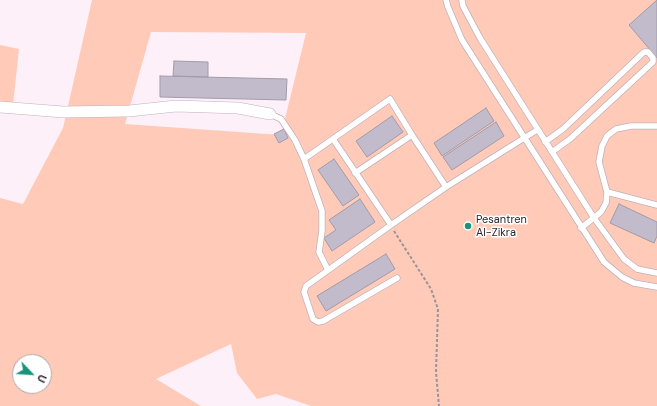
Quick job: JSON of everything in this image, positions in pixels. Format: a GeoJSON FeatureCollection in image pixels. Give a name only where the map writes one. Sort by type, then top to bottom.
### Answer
{"type":"FeatureCollection","features":[{"type":"Feature","properties":{"kind":"street"},"geometry":{"type":"LineString","coordinates":[[0,107],[63,112],[129,111],[176,106],[238,108],[270,114]]}},
{"type":"Feature","properties":{"kind":"lane"},"geometry":{"type":"LineString","coordinates":[[446,0],[462,40],[604,262],[622,277],[634,283],[657,287]]}},
{"type":"Feature","properties":{"kind":"lane"},"geometry":{"type":"LineString","coordinates":[[462,0],[463,6],[480,38],[594,218],[624,259],[637,269],[657,273]]}},
{"type":"Feature","properties":{"kind":"lane"},"geometry":{"type":"LineString","coordinates":[[545,142],[563,129],[644,52],[648,52],[653,58],[653,62],[570,139],[552,152]]}},
{"type":"Feature","properties":{"kind":"lane"},"geometry":{"type":"LineString","coordinates":[[304,159],[390,99],[446,187]]}},
{"type":"Feature","properties":{"kind":"lane"},"geometry":{"type":"LineString","coordinates":[[270,114],[281,119],[295,140],[304,159],[322,211],[320,252],[328,270]]}},
{"type":"Feature","properties":{"kind":"lane"},"geometry":{"type":"LineString","coordinates":[[581,228],[601,212],[606,204],[607,192],[599,162],[602,146],[607,136],[616,129],[631,126],[657,126]]}},
{"type":"Feature","properties":{"kind":"lane"},"geometry":{"type":"LineString","coordinates":[[397,278],[323,321],[318,322],[313,319],[304,292],[306,286],[391,224],[446,187],[537,130]]}},
{"type":"Feature","properties":{"kind":"lane"},"geometry":{"type":"LineString","coordinates":[[355,173],[412,135]]}},
{"type":"Feature","properties":{"kind":"lane"},"geometry":{"type":"LineString","coordinates":[[333,139],[391,224]]}},
{"type":"Feature","properties":{"kind":"lane"},"geometry":{"type":"LineString","coordinates":[[607,192],[657,205]]}},
{"type":"Feature","properties":{"kind":"path"},"geometry":{"type":"LineString","coordinates":[[391,224],[431,289],[438,309],[436,372],[439,406]]}},
{"type":"Feature","properties":{"kind":"shaded area","name":"Pesantren Al-Zikra"},"geometry":{"type":"Polygon","coordinates":[[[92,0],[657,0],[657,406],[311,406],[276,394],[257,399],[237,373],[231,344],[156,379],[201,406],[0,406],[0,198],[23,204],[63,128],[92,0]],[[151,32],[125,124],[281,135],[306,33],[151,32]]]}},
{"type":"Feature","properties":{"kind":"shaded area"},"geometry":{"type":"Polygon","coordinates":[[[0,45],[19,49],[12,114],[0,112],[0,45]]]}},
{"type":"Feature","properties":{"kind":"building"},"geometry":{"type":"Polygon","coordinates":[[[657,0],[657,58],[629,25],[657,0]]]}},
{"type":"Feature","properties":{"kind":"building"},"geometry":{"type":"Polygon","coordinates":[[[174,61],[208,62],[208,77],[173,76],[174,61]]]}},
{"type":"Feature","properties":{"kind":"building"},"geometry":{"type":"Polygon","coordinates":[[[160,76],[287,79],[286,100],[160,97],[160,76]]]}},
{"type":"Feature","properties":{"kind":"building"},"geometry":{"type":"Polygon","coordinates":[[[486,108],[494,121],[442,156],[434,143],[486,108]]]}},
{"type":"Feature","properties":{"kind":"building"},"geometry":{"type":"Polygon","coordinates":[[[392,116],[403,132],[367,157],[356,141],[392,116]]]}},
{"type":"Feature","properties":{"kind":"building"},"geometry":{"type":"Polygon","coordinates":[[[496,122],[504,136],[452,170],[443,157],[496,122]]]}},
{"type":"Feature","properties":{"kind":"building"},"geometry":{"type":"Polygon","coordinates":[[[284,129],[288,138],[279,143],[274,134],[284,129]]]}},
{"type":"Feature","properties":{"kind":"building"},"geometry":{"type":"Polygon","coordinates":[[[334,159],[359,195],[343,206],[318,170],[334,159]]]}},
{"type":"Feature","properties":{"kind":"building"},"geometry":{"type":"Polygon","coordinates":[[[360,199],[375,222],[332,251],[324,238],[336,230],[329,220],[360,199]]]}},
{"type":"Feature","properties":{"kind":"building"},"geometry":{"type":"Polygon","coordinates":[[[619,204],[657,222],[657,236],[654,243],[610,223],[619,204]]]}},
{"type":"Feature","properties":{"kind":"building"},"geometry":{"type":"Polygon","coordinates":[[[386,254],[395,269],[326,311],[317,296],[386,254]]]}},
{"type":"Feature","properties":{"kind":"place","name":"Pesantren Al-Zikra"},"geometry":{"type":"Point","coordinates":[468,226]}}]}
